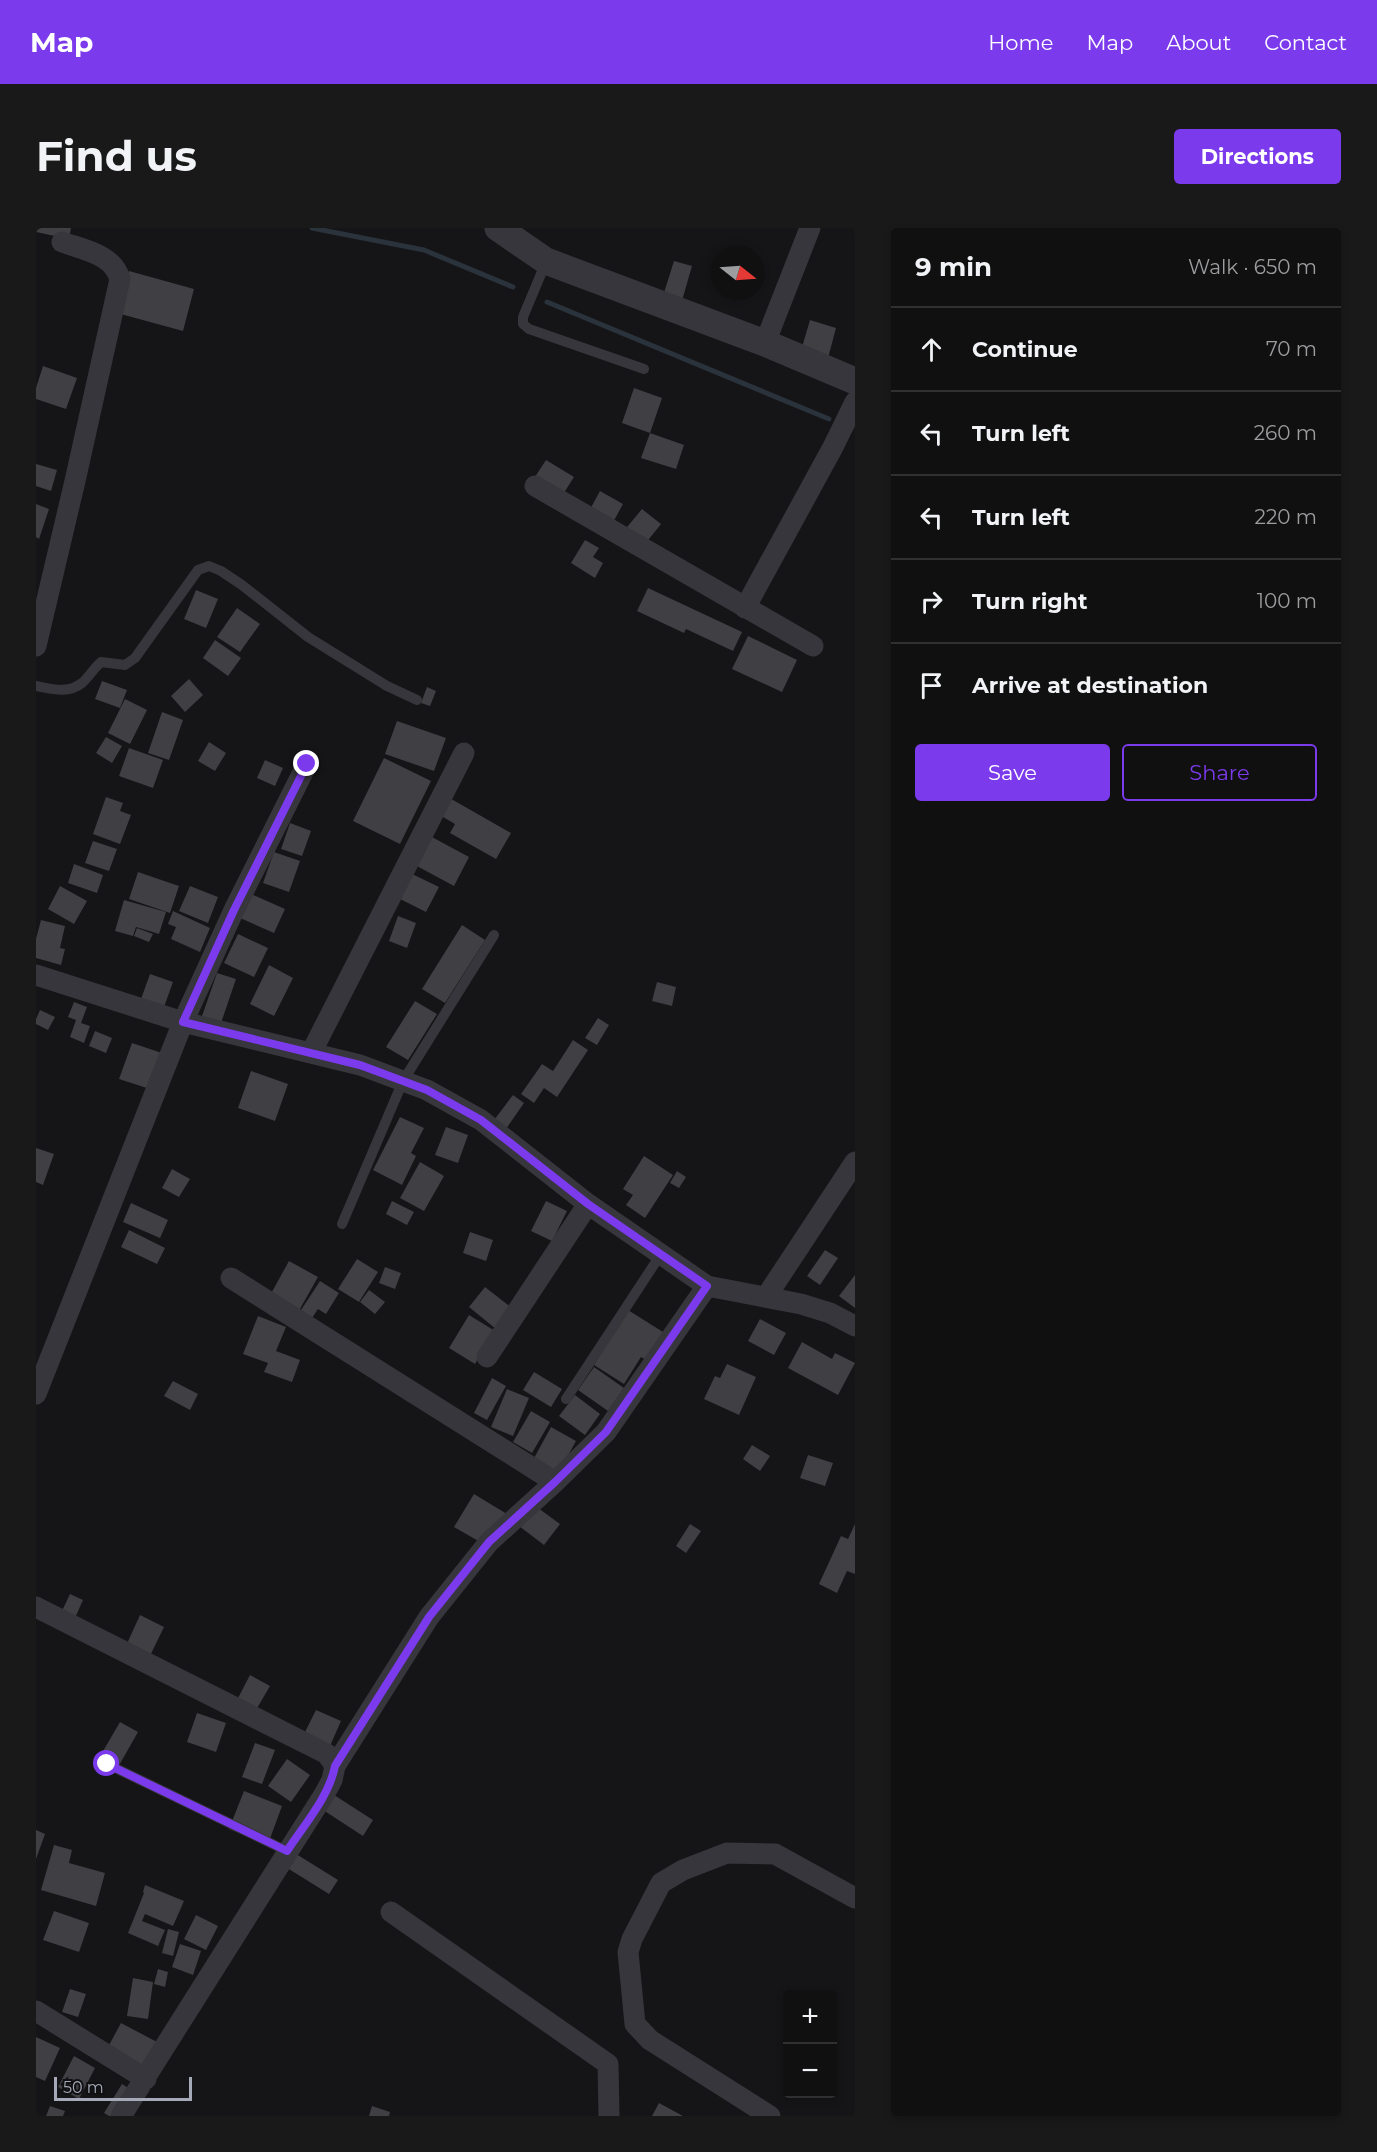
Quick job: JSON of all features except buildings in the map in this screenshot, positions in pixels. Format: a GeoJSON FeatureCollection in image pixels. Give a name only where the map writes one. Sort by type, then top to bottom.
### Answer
{"type":"FeatureCollection","features":[{"type":"Feature","properties":{"kind":"street"},"geometry":{"type":"LineString","coordinates":[[498,228],[546,261],[765,343],[855,381]]}},
{"type":"Feature","properties":{"kind":"street"},"geometry":{"type":"LineString","coordinates":[[765,343],[810,228]]}},
{"type":"Feature","properties":{"kind":"street"},"geometry":{"type":"LineString","coordinates":[[36,646],[120,279],[113,263],[62,242]]}},
{"type":"Feature","properties":{"kind":"street"},"geometry":{"type":"LineString","coordinates":[[745,608],[855,402]]}},
{"type":"Feature","properties":{"kind":"street"},"geometry":{"type":"LineString","coordinates":[[535,486],[813,646]]}},
{"type":"Feature","properties":{"kind":"street"},"geometry":{"type":"LineString","coordinates":[[311,1053],[464,753]]}},
{"type":"Feature","properties":{"kind":"street"},"geometry":{"type":"LineString","coordinates":[[36,1394],[183,1022],[234,910],[307,764]]}},
{"type":"Feature","properties":{"kind":"street"},"geometry":{"type":"LineString","coordinates":[[36,975],[183,1022],[360,1065],[427,1090],[481,1120],[588,1204],[707,1286],[801,1304],[830,1313],[855,1326]]}},
{"type":"Feature","properties":{"kind":"street"},"geometry":{"type":"LineString","coordinates":[[766,1297],[855,1162]]}},
{"type":"Feature","properties":{"kind":"street"},"geometry":{"type":"LineString","coordinates":[[487,1357],[588,1204]]}},
{"type":"Feature","properties":{"kind":"street"},"geometry":{"type":"LineString","coordinates":[[231,1278],[555,1482]]}},
{"type":"Feature","properties":{"kind":"street"},"geometry":{"type":"LineString","coordinates":[[121,2116],[329,1786],[335,1766],[429,1617],[489,1542],[606,1432],[707,1286]]}},
{"type":"Feature","properties":{"kind":"street"},"geometry":{"type":"LineString","coordinates":[[36,1607],[327,1754],[335,1766]]}},
{"type":"Feature","properties":{"kind":"street"},"geometry":{"type":"LineString","coordinates":[[770,2116],[650,2040],[635,2024],[628,1952],[632,1938],[661,1883],[683,1870],[727,1853],[775,1854],[855,1898]]}},
{"type":"Feature","properties":{"kind":"street"},"geometry":{"type":"LineString","coordinates":[[391,1912],[608,2064],[609,2116]]}},
{"type":"Feature","properties":{"kind":"street"},"geometry":{"type":"LineString","coordinates":[[36,2011],[146,2079]]}},
{"type":"Feature","properties":{"kind":"lane"},"geometry":{"type":"LineString","coordinates":[[546,261],[523,317],[523,324],[644,369]]}},
{"type":"Feature","properties":{"kind":"lane"},"geometry":{"type":"LineString","coordinates":[[36,686],[68,690],[83,682],[101,662],[124,665],[135,658],[198,570],[209,566],[242,585],[308,638],[402,695],[417,700]]}},
{"type":"Feature","properties":{"kind":"lane"},"geometry":{"type":"LineString","coordinates":[[342,1224],[403,1082],[494,935]]}},
{"type":"Feature","properties":{"kind":"lane"},"geometry":{"type":"LineString","coordinates":[[566,1398],[661,1254]]}},
{"type":"Feature","properties":{"kind":"lane"},"geometry":{"type":"LineString","coordinates":[[107,1764],[287,1851]]}},
{"type":"Feature","properties":{"kind":"waterway"},"geometry":{"type":"LineString","coordinates":[[312,228],[424,250],[513,287]]}},
{"type":"Feature","properties":{"kind":"waterway"},"geometry":{"type":"LineString","coordinates":[[547,302],[829,419]]}},
{"type":"Feature","properties":{"kind":"route"},"geometry":{"type":"LineString","coordinates":[[107,1764],[287,1851],[325,1793],[332,1780],[335,1766],[429,1617],[489,1542],[606,1432],[707,1286],[588,1204],[481,1120],[427,1090],[360,1065],[183,1022],[234,910],[307,764]]}}]}
